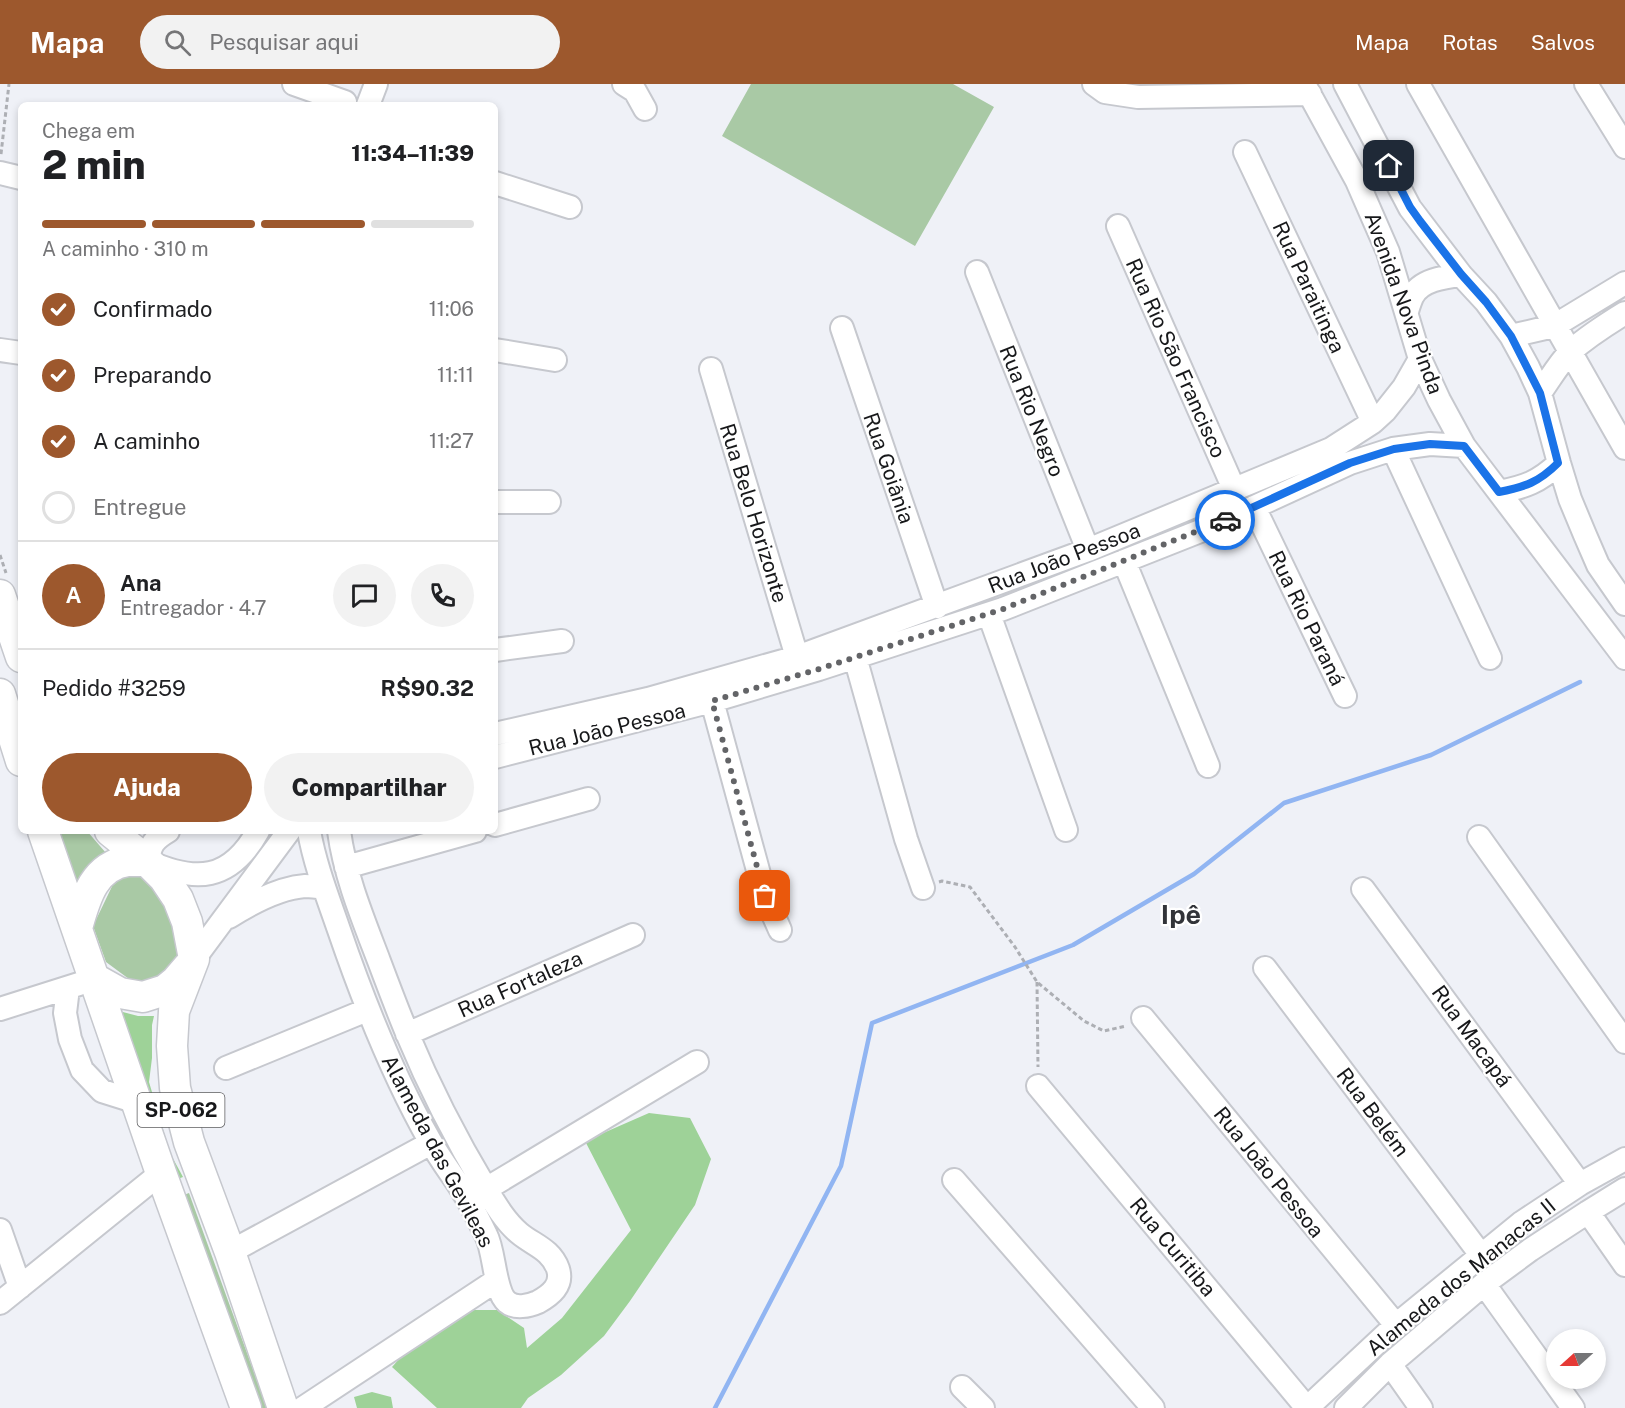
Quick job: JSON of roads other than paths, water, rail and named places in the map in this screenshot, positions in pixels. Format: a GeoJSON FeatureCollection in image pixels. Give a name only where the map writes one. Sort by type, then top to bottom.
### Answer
{"type":"FeatureCollection","features":[{"type":"Feature","properties":{"kind":"main road"},"geometry":{"type":"LineString","coordinates":[[10,609],[18,644]]}},
{"type":"Feature","properties":{"kind":"main road"},"geometry":{"type":"LineString","coordinates":[[0,694],[18,751]]}},
{"type":"Feature","properties":{"kind":"main road","name":"SP-062"},"geometry":{"type":"LineString","coordinates":[[44,834],[77,928],[81,983],[137,1102],[246,1408]]}},
{"type":"Feature","properties":{"kind":"main road"},"geometry":{"type":"LineString","coordinates":[[81,983],[143,996],[165,990],[177,981],[194,959],[187,922],[178,899],[164,878],[114,834]]}},
{"type":"Feature","properties":{"kind":"main road"},"geometry":{"type":"LineString","coordinates":[[77,928],[91,887],[106,870],[126,861],[147,861]]}},
{"type":"Feature","properties":{"kind":"main road","name":"SP-062"},"geometry":{"type":"LineString","coordinates":[[194,959],[174,1011],[171,1046],[175,1088],[189,1142],[230,1252],[283,1408]]}},
{"type":"Feature","properties":{"kind":"street"},"geometry":{"type":"LineString","coordinates":[[294,84],[346,97]]}},
{"type":"Feature","properties":{"kind":"street"},"geometry":{"type":"LineString","coordinates":[[369,102],[376,84]]}},
{"type":"Feature","properties":{"kind":"street"},"geometry":{"type":"LineString","coordinates":[[624,84],[635,91],[645,110]]}},
{"type":"Feature","properties":{"kind":"street"},"geometry":{"type":"LineString","coordinates":[[1094,84],[1105,92],[1138,97],[1307,89]]}},
{"type":"Feature","properties":{"kind":"street","name":"Avenida Nova Pinda"},"geometry":{"type":"LineString","coordinates":[[1345,84],[1410,207],[1511,336],[1540,393],[1570,499],[1598,565],[1625,604]]}},
{"type":"Feature","properties":{"kind":"street"},"geometry":{"type":"LineString","coordinates":[[1418,84],[1625,448]]}},
{"type":"Feature","properties":{"kind":"street"},"geometry":{"type":"LineString","coordinates":[[1586,84],[1625,147]]}},
{"type":"Feature","properties":{"kind":"street","name":"Avenida Nova Pinda"},"geometry":{"type":"LineString","coordinates":[[1307,89],[1357,181],[1389,252],[1420,359],[1464,446],[1625,658]]}},
{"type":"Feature","properties":{"kind":"street","name":"Rua Paraitinga"},"geometry":{"type":"LineString","coordinates":[[1245,152],[1373,422]]}},
{"type":"Feature","properties":{"kind":"street"},"geometry":{"type":"LineString","coordinates":[[1,163],[18,176]]}},
{"type":"Feature","properties":{"kind":"street"},"geometry":{"type":"LineString","coordinates":[[498,184],[570,207]]}},
{"type":"Feature","properties":{"kind":"street","name":"Rua Rio São Francisco"},"geometry":{"type":"LineString","coordinates":[[1118,226],[1234,489]]}},
{"type":"Feature","properties":{"kind":"street","name":"Rua Rio Negro"},"geometry":{"type":"LineString","coordinates":[[977,272],[1088,550]]}},
{"type":"Feature","properties":{"kind":"street"},"geometry":{"type":"LineString","coordinates":[[1407,312],[1417,290],[1429,282],[1461,274]]}},
{"type":"Feature","properties":{"kind":"street"},"geometry":{"type":"LineString","coordinates":[[1511,336],[1554,326],[1625,282]]}},
{"type":"Feature","properties":{"kind":"street"},"geometry":{"type":"LineString","coordinates":[[1540,393],[1570,352],[1625,313]]}},
{"type":"Feature","properties":{"kind":"street","name":"Rua Goiânia"},"geometry":{"type":"LineString","coordinates":[[842,328],[937,607]]}},
{"type":"Feature","properties":{"kind":"street"},"geometry":{"type":"LineString","coordinates":[[0,350],[18,353]]}},
{"type":"Feature","properties":{"kind":"street"},"geometry":{"type":"LineString","coordinates":[[498,350],[555,360]]}},
{"type":"Feature","properties":{"kind":"street","name":"Rua João Pessoa"},"geometry":{"type":"LineString","coordinates":[[498,733],[648,699],[797,657],[1088,550],[1331,449],[1373,422],[1385,411],[1404,387],[1420,359]]}},
{"type":"Feature","properties":{"kind":"street","name":"Rua Belo Horizonte"},"geometry":{"type":"LineString","coordinates":[[711,369],[797,657]]}},
{"type":"Feature","properties":{"kind":"street","name":"Rua João Pessoa"},"geometry":{"type":"LineString","coordinates":[[498,756],[712,701],[989,614],[1213,526],[1350,463],[1394,449],[1430,444],[1464,446]]}},
{"type":"Feature","properties":{"kind":"street"},"geometry":{"type":"LineString","coordinates":[[1394,449],[1490,658]]}},
{"type":"Feature","properties":{"kind":"street"},"geometry":{"type":"LineString","coordinates":[[1499,492],[1521,488],[1535,482],[1548,474],[1558,463]]}},
{"type":"Feature","properties":{"kind":"street"},"geometry":{"type":"LineString","coordinates":[[498,502],[549,502]]}},
{"type":"Feature","properties":{"kind":"street","name":"Rua Rio Paraná"},"geometry":{"type":"LineString","coordinates":[[1254,507],[1345,696]]}},
{"type":"Feature","properties":{"kind":"street"},"geometry":{"type":"LineString","coordinates":[[1124,561],[1208,766]]}},
{"type":"Feature","properties":{"kind":"street"},"geometry":{"type":"LineString","coordinates":[[989,614],[1066,830]]}},
{"type":"Feature","properties":{"kind":"street"},"geometry":{"type":"LineString","coordinates":[[498,650],[562,641]]}},
{"type":"Feature","properties":{"kind":"street"},"geometry":{"type":"LineString","coordinates":[[855,657],[906,839],[923,888]]}},
{"type":"Feature","properties":{"kind":"street"},"geometry":{"type":"LineString","coordinates":[[712,701],[765,896],[780,930]]}},
{"type":"Feature","properties":{"kind":"street"},"geometry":{"type":"LineString","coordinates":[[498,824],[588,799]]}},
{"type":"Feature","properties":{"kind":"street"},"geometry":{"type":"LineString","coordinates":[[163,834],[151,844],[147,861],[181,874],[203,875],[219,871],[234,862],[256,834]]}},
{"type":"Feature","properties":{"kind":"street"},"geometry":{"type":"LineString","coordinates":[[194,959],[287,834]]}},
{"type":"Feature","properties":{"kind":"street","name":"Alameda das Gevileas"},"geometry":{"type":"LineString","coordinates":[[310,834],[324,888],[367,1010],[397,1077],[431,1143],[462,1190],[488,1238],[504,1300],[510,1305],[520,1306],[535,1303],[551,1294],[558,1285],[560,1275],[557,1265],[550,1254],[519,1233],[504,1217],[442,1109],[407,1034],[363,919],[346,867],[340,834]]}},
{"type":"Feature","properties":{"kind":"street"},"geometry":{"type":"LineString","coordinates":[[346,867],[464,834]]}},
{"type":"Feature","properties":{"kind":"street"},"geometry":{"type":"LineString","coordinates":[[1479,837],[1625,1042]]}},
{"type":"Feature","properties":{"kind":"street"},"geometry":{"type":"LineString","coordinates":[[220,923],[240,910],[288,888],[307,886],[324,888]]}},
{"type":"Feature","properties":{"kind":"street","name":"Rua Macapá"},"geometry":{"type":"LineString","coordinates":[[1363,889],[1580,1184]]}},
{"type":"Feature","properties":{"kind":"street","name":"Rua Fortaleza"},"geometry":{"type":"LineString","coordinates":[[407,1034],[633,935]]}},
{"type":"Feature","properties":{"kind":"street","name":"Rua Belém"},"geometry":{"type":"LineString","coordinates":[[1265,968],[1481,1256]]}},
{"type":"Feature","properties":{"kind":"street"},"geometry":{"type":"LineString","coordinates":[[0,1009],[81,983]]}},
{"type":"Feature","properties":{"kind":"street"},"geometry":{"type":"LineString","coordinates":[[81,983],[65,1013],[70,1039],[82,1070],[102,1091],[137,1102]]}},
{"type":"Feature","properties":{"kind":"street"},"geometry":{"type":"LineString","coordinates":[[226,1068],[367,1010]]}},
{"type":"Feature","properties":{"kind":"street","name":"Rua João Pessoa"},"geometry":{"type":"LineString","coordinates":[[1144,1019],[1396,1325]]}},
{"type":"Feature","properties":{"kind":"street"},"geometry":{"type":"LineString","coordinates":[[486,1189],[697,1062]]}},
{"type":"Feature","properties":{"kind":"street","name":"Rua Curitiba"},"geometry":{"type":"LineString","coordinates":[[1038,1086],[1307,1408]]}},
{"type":"Feature","properties":{"kind":"street"},"geometry":{"type":"LineString","coordinates":[[230,1252],[431,1143]]}},
{"type":"Feature","properties":{"kind":"street","name":"Alameda dos Manacas II"},"geometry":{"type":"LineString","coordinates":[[1307,1408],[1396,1325],[1521,1223],[1580,1184],[1625,1159]]}},
{"type":"Feature","properties":{"kind":"street"},"geometry":{"type":"LineString","coordinates":[[0,1304],[161,1173]]}},
{"type":"Feature","properties":{"kind":"street"},"geometry":{"type":"LineString","coordinates":[[954,1180],[1153,1408]]}},
{"type":"Feature","properties":{"kind":"street","name":"Alameda dos Manacas II"},"geometry":{"type":"LineString","coordinates":[[1350,1404],[1390,1364],[1484,1284],[1530,1250],[1625,1190]]}},
{"type":"Feature","properties":{"kind":"street"},"geometry":{"type":"LineString","coordinates":[[1588,1212],[1625,1265]]}},
{"type":"Feature","properties":{"kind":"street"},"geometry":{"type":"LineString","coordinates":[[0,1230],[20,1287]]}},
{"type":"Feature","properties":{"kind":"street"},"geometry":{"type":"LineString","coordinates":[[303,1408],[497,1280]]}},
{"type":"Feature","properties":{"kind":"street"},"geometry":{"type":"LineString","coordinates":[[1484,1284],[1573,1408]]}},
{"type":"Feature","properties":{"kind":"street"},"geometry":{"type":"LineString","coordinates":[[1390,1364],[1422,1408]]}},
{"type":"Feature","properties":{"kind":"street"},"geometry":{"type":"LineString","coordinates":[[1336,1381],[1350,1404]]}},
{"type":"Feature","properties":{"kind":"street"},"geometry":{"type":"LineString","coordinates":[[962,1387],[983,1408]]}},
{"type":"Feature","properties":{"kind":"waterway"},"geometry":{"type":"LineString","coordinates":[[715,1408],[841,1166],[872,1023],[1073,945],[1194,874],[1284,803],[1431,755],[1580,682]]}},
{"type":"Feature","properties":{"kind":"district","name":"Ipê"},"geometry":{"type":"Point","coordinates":[1181,914]}}]}
